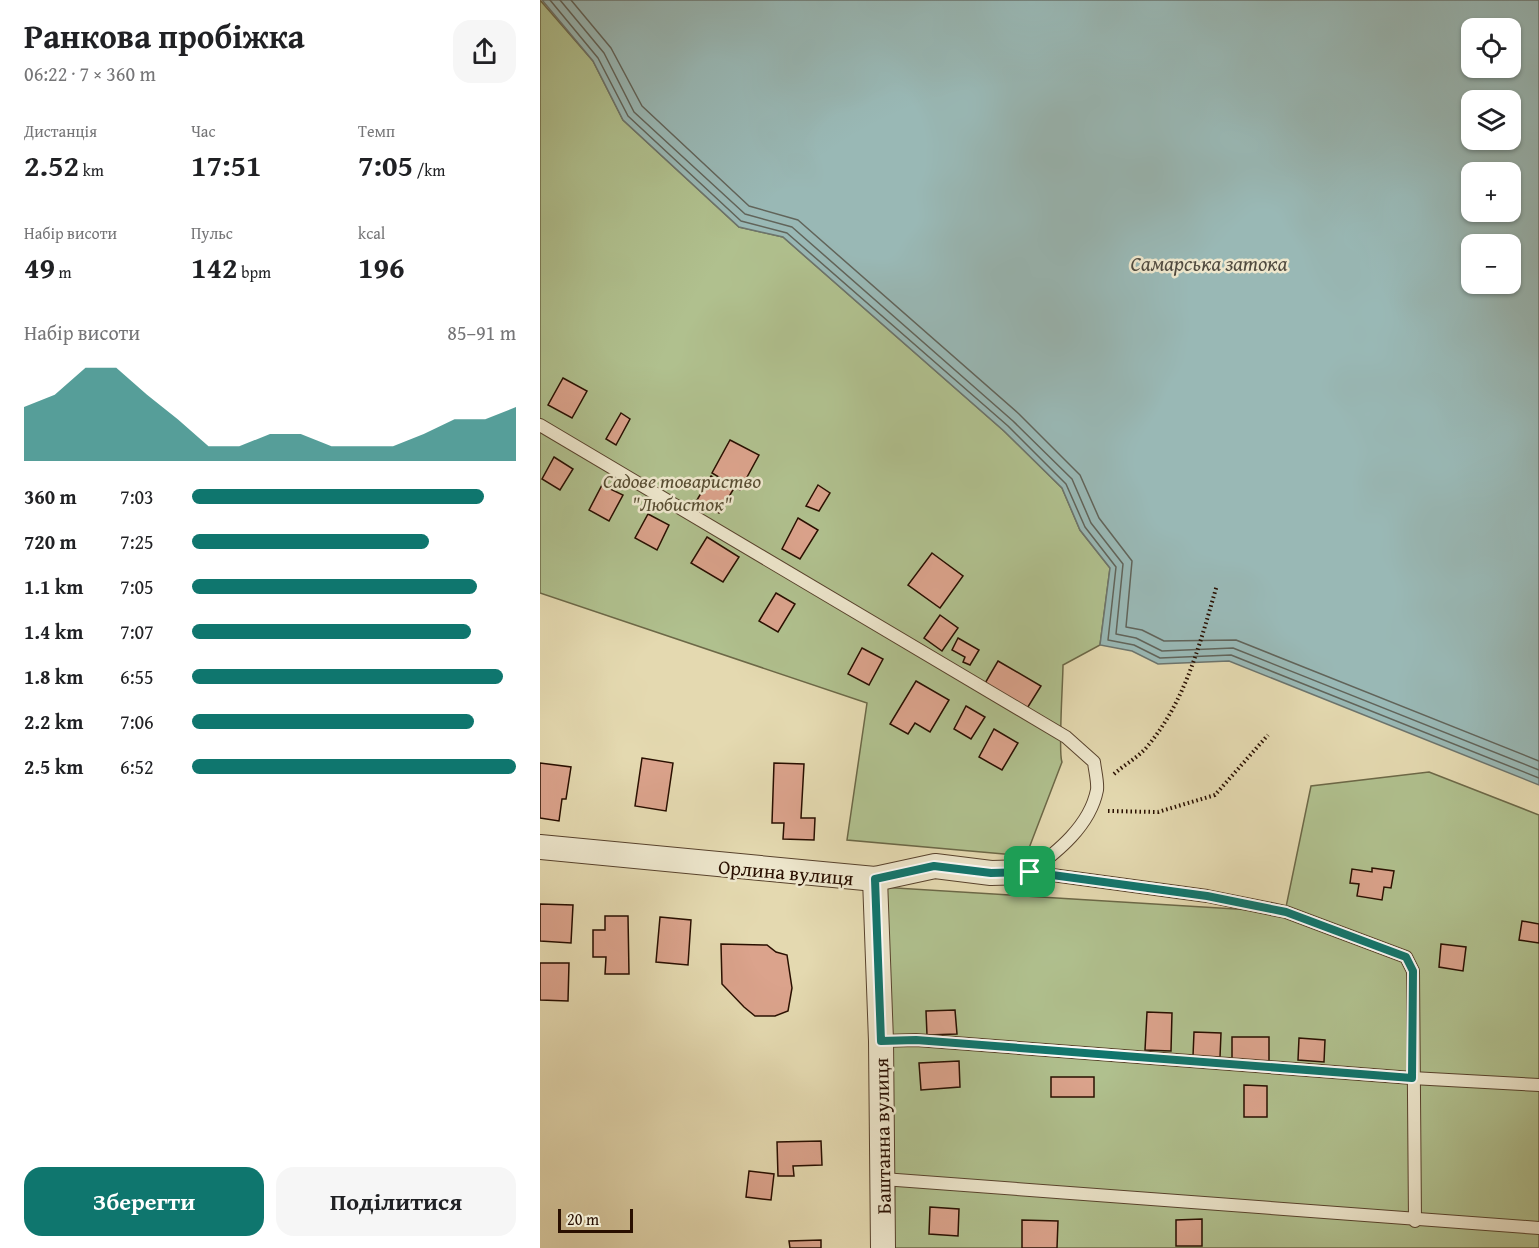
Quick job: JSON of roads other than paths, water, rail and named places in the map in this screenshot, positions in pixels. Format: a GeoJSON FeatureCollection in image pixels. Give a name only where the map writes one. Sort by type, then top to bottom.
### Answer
{"type":"FeatureCollection","features":[{"type":"Feature","properties":{"kind":"street","name":"Орлина вулиця"},"geometry":{"type":"LineString","coordinates":[[540,847],[875,879],[934,866],[991,873],[1030,872]]}},
{"type":"Feature","properties":{"kind":"street","name":"Баштанна вулиця"},"geometry":{"type":"LineString","coordinates":[[875,879],[881,1041],[883,1248]]}},
{"type":"Feature","properties":{"kind":"lane"},"geometry":{"type":"LineString","coordinates":[[540,425],[1066,737],[1094,762],[1097,789],[1089,810],[1067,844],[1030,872]]}},
{"type":"Feature","properties":{"kind":"lane"},"geometry":{"type":"LineString","coordinates":[[1030,872],[1207,896],[1286,912],[1406,957],[1413,971],[1412,1078],[1415,1221]]}},
{"type":"Feature","properties":{"kind":"lane"},"geometry":{"type":"LineString","coordinates":[[881,1041],[916,1040],[1412,1078],[1539,1085]]}},
{"type":"Feature","properties":{"kind":"lane"},"geometry":{"type":"LineString","coordinates":[[883,1179],[1415,1221],[1539,1228]]}},
{"type":"Feature","properties":{"kind":"water","name":"Самарська затока"},"geometry":{"type":"Polygon","coordinates":[[[542,0],[1539,0],[1539,785],[1229,661],[1158,664],[1132,651],[1100,645],[1110,568],[1080,530],[1062,488],[1004,431],[783,237],[739,227],[623,120],[593,61],[542,0]]]}},
{"type":"Feature","properties":{"kind":"park label","name":"Садове товариство \"Любисток\""},"geometry":{"type":"Point","coordinates":[682,492]}}]}
